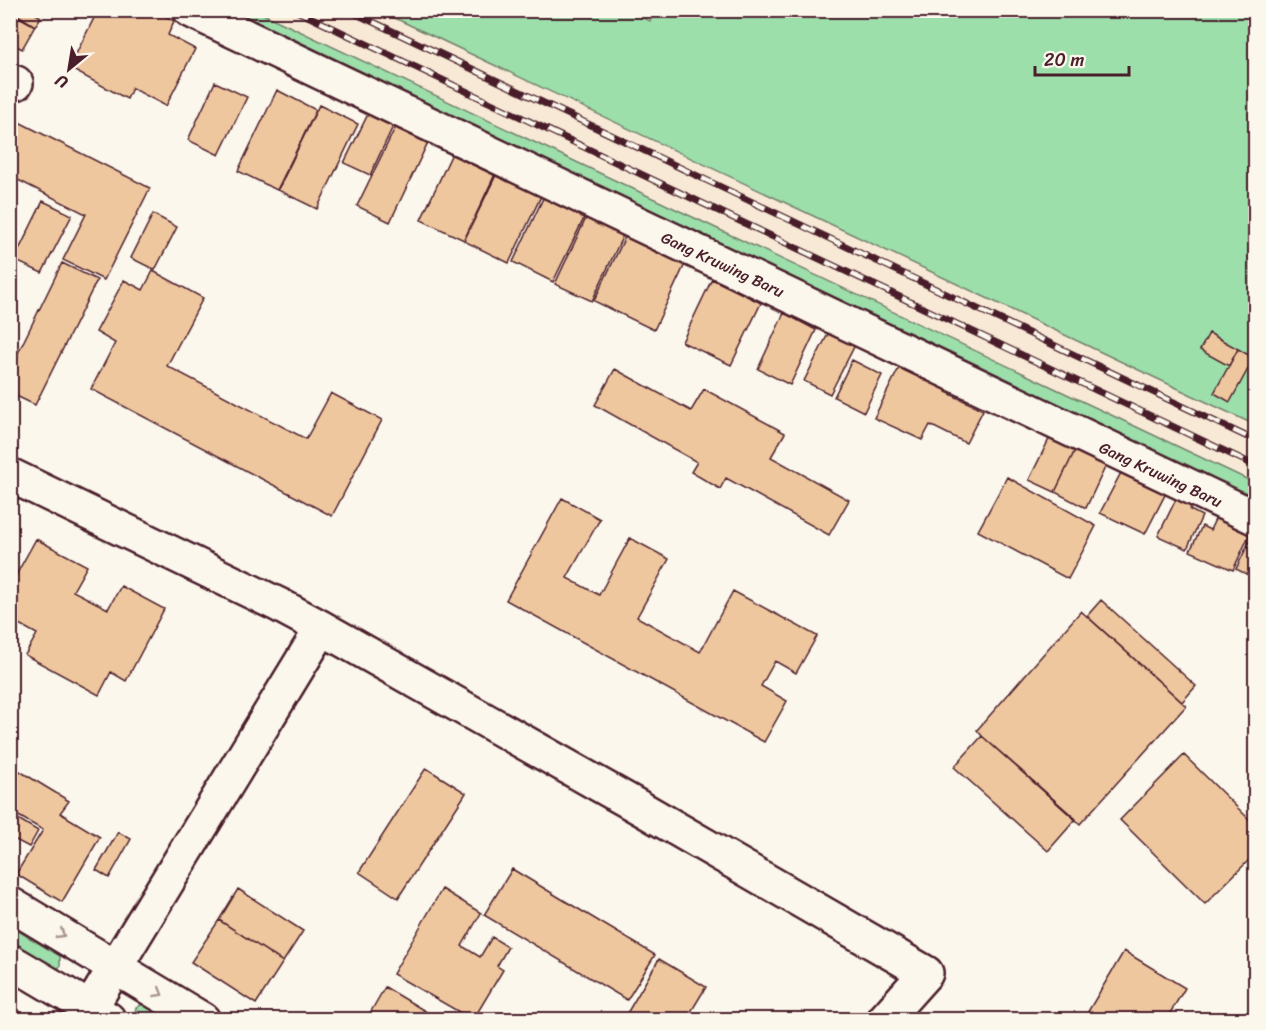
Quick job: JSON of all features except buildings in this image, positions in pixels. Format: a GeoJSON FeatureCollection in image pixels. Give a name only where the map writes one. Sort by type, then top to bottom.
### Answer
{"type":"FeatureCollection","features":[{"type":"Feature","properties":{"kind":"street","name":"Gang Kruwing Baru"},"geometry":{"type":"LineString","coordinates":[[190,10],[1256,518]]}},
{"type":"Feature","properties":{"kind":"street"},"geometry":{"type":"LineString","coordinates":[[10,475],[322,628],[926,973],[884,1020]]}},
{"type":"Feature","properties":{"kind":"street"},"geometry":{"type":"LineString","coordinates":[[10,961],[94,1016],[116,966],[322,628]]}},
{"type":"Feature","properties":{"kind":"street"},"geometry":{"type":"LineString","coordinates":[[10,904],[203,1020]]}},
{"type":"Feature","properties":{"kind":"shaded area"},"geometry":{"type":"Polygon","coordinates":[[[257,11],[380,11],[1255,425],[1255,483],[257,11]]]}},
{"type":"Feature","properties":{"kind":"green space"},"geometry":{"type":"Polygon","coordinates":[[[629,10],[650,21],[656,10],[1255,11],[1255,425],[380,11],[629,10]]]}},
{"type":"Feature","properties":{"kind":"green space"},"geometry":{"type":"Polygon","coordinates":[[[211,11],[257,11],[1255,483],[1255,509],[211,11]]]}},
{"type":"Feature","properties":{"kind":"green space"},"geometry":{"type":"Polygon","coordinates":[[[10,926],[60,956],[60,966],[57,970],[11,945],[10,926]]]}},
{"type":"Feature","properties":{"kind":"green space"},"geometry":{"type":"Polygon","coordinates":[[[144,1003],[171,1019],[136,1019],[134,1014],[136,1008],[144,1003]]]}},
{"type":"Feature","properties":{"kind":"railway"},"geometry":{"type":"LineString","coordinates":[[295,10],[1256,466]]}},
{"type":"Feature","properties":{"kind":"railway"},"geometry":{"type":"LineString","coordinates":[[348,10],[1256,441]]}}]}
